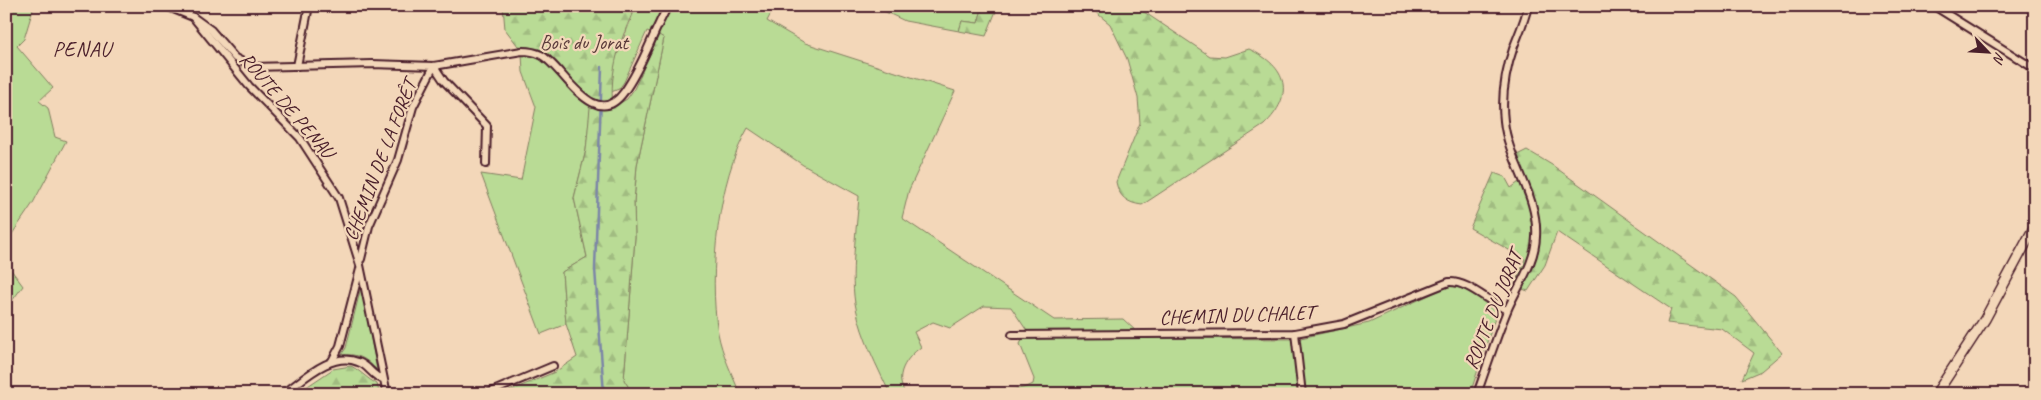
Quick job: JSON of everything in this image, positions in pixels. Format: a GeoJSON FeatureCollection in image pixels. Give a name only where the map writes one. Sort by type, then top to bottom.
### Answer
{"type":"FeatureCollection","features":[{"type":"Feature","properties":{"kind":"main road"},"geometry":{"type":"LineString","coordinates":[[1936,394],[1985,319],[2035,226]]}},
{"type":"Feature","properties":{"kind":"street"},"geometry":{"type":"LineString","coordinates":[[297,66],[309,6]]}},
{"type":"Feature","properties":{"kind":"street"},"geometry":{"type":"LineString","coordinates":[[193,17],[211,30],[242,63],[259,67],[372,64],[434,66],[522,51],[534,52],[546,58],[572,88],[593,102],[603,104],[613,102],[623,94],[629,85],[668,6]]}},
{"type":"Feature","properties":{"kind":"street","name":"ROUTE DU JORAT"},"geometry":{"type":"LineString","coordinates":[[1477,394],[1507,310],[1532,260],[1536,238],[1533,209],[1507,140],[1504,121],[1504,85],[1508,66],[1528,6]]}},
{"type":"Feature","properties":{"kind":"street"},"geometry":{"type":"LineString","coordinates":[[1934,6],[2035,69]]}},
{"type":"Feature","properties":{"kind":"street","name":"ROUTE DE PENAU"},"geometry":{"type":"LineString","coordinates":[[171,7],[193,17],[249,86],[300,138],[327,177],[346,217],[360,266],[383,379],[388,394]]}},
{"type":"Feature","properties":{"kind":"street","name":"CHEMIN DE LA FORÊT"},"geometry":{"type":"LineString","coordinates":[[332,361],[344,330],[361,255],[370,226],[398,160],[413,107],[434,66],[444,81],[488,126],[486,164]]}},
{"type":"Feature","properties":{"kind":"street","name":"CHEMIN DU CHALET"},"geometry":{"type":"LineString","coordinates":[[1012,336],[1295,333],[1344,324],[1449,282],[1464,284],[1489,302],[1507,310]]}},
{"type":"Feature","properties":{"kind":"street"},"geometry":{"type":"LineString","coordinates":[[1295,333],[1302,394]]}},
{"type":"Feature","properties":{"kind":"street"},"geometry":{"type":"LineString","coordinates":[[283,394],[332,361],[358,362],[365,365],[376,378],[383,379]]}},
{"type":"Feature","properties":{"kind":"street"},"geometry":{"type":"LineString","coordinates":[[486,394],[553,366]]}},
{"type":"Feature","properties":{"kind":"green space"},"geometry":{"type":"Polygon","coordinates":[[[6,6],[34,6],[24,39],[17,46],[53,88],[39,101],[48,108],[55,137],[66,141],[33,203],[6,243],[6,6]]]}},
{"type":"Feature","properties":{"kind":"green space","name":"Bois du Jorat"},"geometry":{"type":"Polygon","coordinates":[[[503,6],[636,6],[625,31],[614,68],[613,107],[627,99],[634,89],[659,35],[664,38],[637,165],[634,202],[635,237],[624,380],[633,394],[502,394],[555,372],[577,357],[566,324],[562,272],[587,257],[574,198],[586,150],[591,97],[578,86],[549,54],[539,49],[518,46],[505,29],[503,6]]]}},
{"type":"Feature","properties":{"kind":"green space"},"geometry":{"type":"Polygon","coordinates":[[[636,6],[775,6],[767,21],[805,43],[955,91],[909,190],[902,218],[1054,320],[1123,319],[1141,338],[1296,339],[1369,323],[1442,289],[1456,285],[1463,287],[1497,312],[1470,394],[1180,394],[1179,392],[1173,394],[998,394],[1033,384],[1034,379],[1020,344],[1027,331],[1011,307],[984,306],[950,328],[933,322],[914,332],[921,347],[910,356],[901,374],[902,387],[906,394],[890,394],[866,341],[854,296],[853,268],[859,196],[803,165],[748,128],[729,173],[723,200],[718,228],[714,283],[718,333],[740,394],[633,394],[624,380],[635,237],[634,202],[637,165],[664,38],[647,31],[624,82],[619,89],[611,92],[614,63],[636,6]]]}},
{"type":"Feature","properties":{"kind":"green space"},"geometry":{"type":"Polygon","coordinates":[[[873,6],[983,6],[978,23],[962,21],[959,31],[905,21],[873,6]]]}},
{"type":"Feature","properties":{"kind":"green space"},"geometry":{"type":"Polygon","coordinates":[[[983,6],[998,6],[986,36],[959,31],[962,21],[978,23],[983,6]]]}},
{"type":"Feature","properties":{"kind":"green space"},"geometry":{"type":"Polygon","coordinates":[[[1088,6],[1135,6],[1210,56],[1225,57],[1249,49],[1272,64],[1279,73],[1283,82],[1283,93],[1280,103],[1274,114],[1264,125],[1142,205],[1128,201],[1119,192],[1116,182],[1140,123],[1138,98],[1127,59],[1110,24],[1088,6]]]}},
{"type":"Feature","properties":{"kind":"green space"},"geometry":{"type":"Polygon","coordinates":[[[522,54],[544,62],[572,93],[591,104],[586,150],[574,198],[587,257],[562,272],[566,324],[541,334],[481,174],[521,180],[536,107],[523,72],[522,54]]]}},
{"type":"Feature","properties":{"kind":"green space"},"geometry":{"type":"Polygon","coordinates":[[[1527,150],[1552,165],[1736,297],[1782,353],[1761,371],[1742,379],[1754,353],[1722,329],[1667,323],[1671,309],[1557,232],[1545,265],[1528,291],[1514,286],[1525,259],[1470,228],[1494,173],[1505,177],[1511,188],[1523,179],[1517,155],[1527,150]]]}},
{"type":"Feature","properties":{"kind":"green space"},"geometry":{"type":"Polygon","coordinates":[[[6,263],[23,286],[6,309],[6,263]]]}},
{"type":"Feature","properties":{"kind":"green space"},"geometry":{"type":"Polygon","coordinates":[[[361,287],[377,370],[361,357],[341,355],[346,348],[361,287]]]}},
{"type":"Feature","properties":{"kind":"green space"},"geometry":{"type":"Polygon","coordinates":[[[351,366],[377,384],[380,394],[296,394],[333,369],[351,366]]]}},
{"type":"Feature","properties":{"kind":"waterway"},"geometry":{"type":"LineString","coordinates":[[602,67],[595,269],[604,394]]}},
{"type":"Feature","properties":{"kind":"district","name":"PENAU"},"geometry":{"type":"Point","coordinates":[82,49]}}]}
